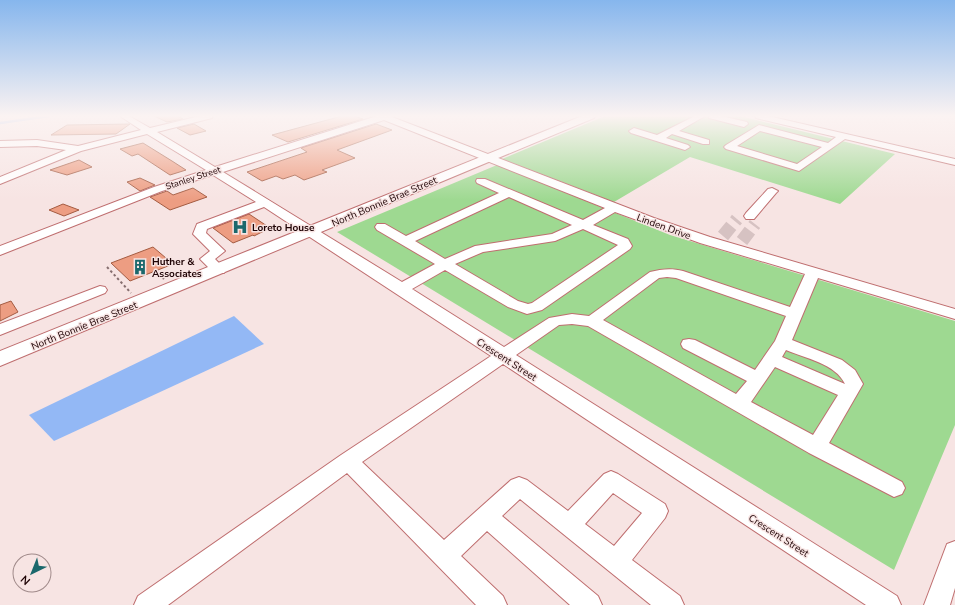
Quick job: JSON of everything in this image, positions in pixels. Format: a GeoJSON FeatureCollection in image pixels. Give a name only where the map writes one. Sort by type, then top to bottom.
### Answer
{"type":"FeatureCollection","features":[{"type":"Feature","properties":{"kind":"main road","name":"North Bonnie Brae Street"},"geometry":{"type":"LineString","coordinates":[[0,359],[521,144]]}},
{"type":"Feature","properties":{"kind":"street"},"geometry":{"type":"LineString","coordinates":[[44,144],[78,150]]}},
{"type":"Feature","properties":{"kind":"street"},"geometry":{"type":"LineString","coordinates":[[0,181],[78,150],[100,144]]}},
{"type":"Feature","properties":{"kind":"street","name":"Crescent Street"},"geometry":{"type":"LineString","coordinates":[[171,144],[312,231],[888,605]]}},
{"type":"Feature","properties":{"kind":"street","name":"Stanley Street"},"geometry":{"type":"LineString","coordinates":[[0,251],[158,189],[297,144]]}},
{"type":"Feature","properties":{"kind":"street","name":"Linden Drive"},"geometry":{"type":"LineString","coordinates":[[457,144],[650,221],[730,241],[813,272],[955,314]]}},
{"type":"Feature","properties":{"kind":"street"},"geometry":{"type":"LineString","coordinates":[[676,144],[684,147]]}},
{"type":"Feature","properties":{"kind":"street"},"geometry":{"type":"LineString","coordinates":[[734,144],[729,147],[799,168],[831,144]]}},
{"type":"Feature","properties":{"kind":"street"},"geometry":{"type":"LineString","coordinates":[[752,144],[782,152]]}},
{"type":"Feature","properties":{"kind":"street"},"geometry":{"type":"LineString","coordinates":[[788,144],[820,153]]}},
{"type":"Feature","properties":{"kind":"street"},"geometry":{"type":"LineString","coordinates":[[821,144],[828,146]]}},
{"type":"Feature","properties":{"kind":"street"},"geometry":{"type":"LineString","coordinates":[[878,144],[955,162]]}},
{"type":"Feature","properties":{"kind":"street"},"geometry":{"type":"LineString","coordinates":[[796,156],[810,160]]}},
{"type":"Feature","properties":{"kind":"street"},"geometry":{"type":"LineString","coordinates":[[381,227],[513,304],[527,309],[537,307],[625,246],[623,242],[585,224],[480,181]]}},
{"type":"Feature","properties":{"kind":"street"},"geometry":{"type":"LineString","coordinates":[[737,220],[740,216],[752,220],[772,191]]}},
{"type":"Feature","properties":{"kind":"street"},"geometry":{"type":"LineString","coordinates":[[405,241],[508,193]]}},
{"type":"Feature","properties":{"kind":"street"},"geometry":{"type":"LineString","coordinates":[[219,270],[207,259],[218,251],[199,234],[201,227],[265,202]]}},
{"type":"Feature","properties":{"kind":"street"},"geometry":{"type":"LineString","coordinates":[[400,289],[444,265],[480,249],[555,237],[585,224],[615,207]]}},
{"type":"Feature","properties":{"kind":"street"},"geometry":{"type":"LineString","coordinates":[[739,404],[772,359],[782,342],[796,314],[813,272]]}},
{"type":"Feature","properties":{"kind":"street"},"geometry":{"type":"LineString","coordinates":[[592,321],[655,275],[667,273],[678,274],[796,314]]}},
{"type":"Feature","properties":{"kind":"street"},"geometry":{"type":"LineString","coordinates":[[0,330],[100,290]]}},
{"type":"Feature","properties":{"kind":"street"},"geometry":{"type":"LineString","coordinates":[[147,605],[348,461],[504,357],[555,321],[572,319],[592,321],[816,447],[894,488]]}},
{"type":"Feature","properties":{"kind":"street"},"geometry":{"type":"LineString","coordinates":[[782,342],[836,364],[849,374],[854,384],[816,447]]}},
{"type":"Feature","properties":{"kind":"street"},"geometry":{"type":"LineString","coordinates":[[690,344],[758,379]]}},
{"type":"Feature","properties":{"kind":"street"},"geometry":{"type":"LineString","coordinates":[[772,359],[849,393]]}},
{"type":"Feature","properties":{"kind":"street"},"geometry":{"type":"LineString","coordinates":[[348,461],[494,605]]}},
{"type":"Feature","properties":{"kind":"street"},"geometry":{"type":"LineString","coordinates":[[570,525],[611,480],[657,511],[617,561]]}},
{"type":"Feature","properties":{"kind":"street"},"geometry":{"type":"LineString","coordinates":[[444,556],[519,486],[617,561],[671,605]]}},
{"type":"Feature","properties":{"kind":"street"},"geometry":{"type":"LineString","coordinates":[[486,516],[589,605]]}},
{"type":"Feature","properties":{"kind":"street"},"geometry":{"type":"LineString","coordinates":[[937,605],[955,552]]}},
{"type":"Feature","properties":{"kind":"path"},"geometry":{"type":"LineString","coordinates":[[107,267],[134,296]]}},
{"type":"Feature","properties":{"kind":"path"},"geometry":{"type":"LineString","coordinates":[[155,271],[167,282]]}},
{"type":"Feature","properties":{"kind":"green space"},"geometry":{"type":"Polygon","coordinates":[[[537,144],[855,144],[895,154],[840,204],[690,157],[614,202],[502,159],[537,144]]]}},
{"type":"Feature","properties":{"kind":"green space"},"geometry":{"type":"Polygon","coordinates":[[[497,165],[670,235],[955,321],[955,425],[894,570],[337,232],[497,165]]]}},
{"type":"Feature","properties":{"kind":"water"},"geometry":{"type":"Polygon","coordinates":[[[234,316],[264,344],[54,441],[29,415],[234,316]]]}},
{"type":"Feature","properties":{"kind":"building"},"geometry":{"type":"Polygon","coordinates":[[[138,144],[145,144],[186,170],[170,175],[138,154],[132,156],[120,149],[138,144]]]}},
{"type":"Feature","properties":{"kind":"building"},"geometry":{"type":"Polygon","coordinates":[[[313,144],[353,144],[337,150],[355,158],[322,170],[327,172],[304,180],[295,175],[283,179],[276,176],[262,181],[247,172],[307,152],[301,148],[313,144]]]}},
{"type":"Feature","properties":{"kind":"building"},"geometry":{"type":"Polygon","coordinates":[[[79,160],[92,167],[67,175],[50,170],[79,160]]]}},
{"type":"Feature","properties":{"kind":"building"},"geometry":{"type":"Polygon","coordinates":[[[140,178],[155,185],[140,191],[127,182],[140,178]]]}},
{"type":"Feature","properties":{"kind":"building"},"geometry":{"type":"Polygon","coordinates":[[[193,188],[207,197],[170,210],[150,197],[167,191],[173,195],[193,188]]]}},
{"type":"Feature","properties":{"kind":"building"},"geometry":{"type":"Polygon","coordinates":[[[63,204],[79,210],[64,216],[49,210],[63,204]]]}},
{"type":"Feature","properties":{"kind":"building","name":"Loreto House"},"geometry":{"type":"Polygon","coordinates":[[[249,214],[270,228],[254,236],[253,235],[233,243],[213,228],[249,214]]]}},
{"type":"Feature","properties":{"kind":"building","name":"Huther & Associates"},"geometry":{"type":"Polygon","coordinates":[[[153,247],[173,264],[130,281],[111,263],[153,247]]]}},
{"type":"Feature","properties":{"kind":"building"},"geometry":{"type":"Polygon","coordinates":[[[11,301],[18,312],[0,321],[0,305],[11,301]]]}},
{"type":"Feature","properties":{"kind":"tunnel"},"geometry":{"type":"LineString","coordinates":[[723,236],[737,219]]}},
{"type":"Feature","properties":{"kind":"tunnel"},"geometry":{"type":"LineString","coordinates":[[742,241],[755,224]]}},
{"type":"Feature","properties":{"kind":"place","name":"Loreto House"},"geometry":{"type":"Point","coordinates":[240,227]}},
{"type":"Feature","properties":{"kind":"place","name":"Huther & Associates"},"geometry":{"type":"Point","coordinates":[140,267]}}]}
